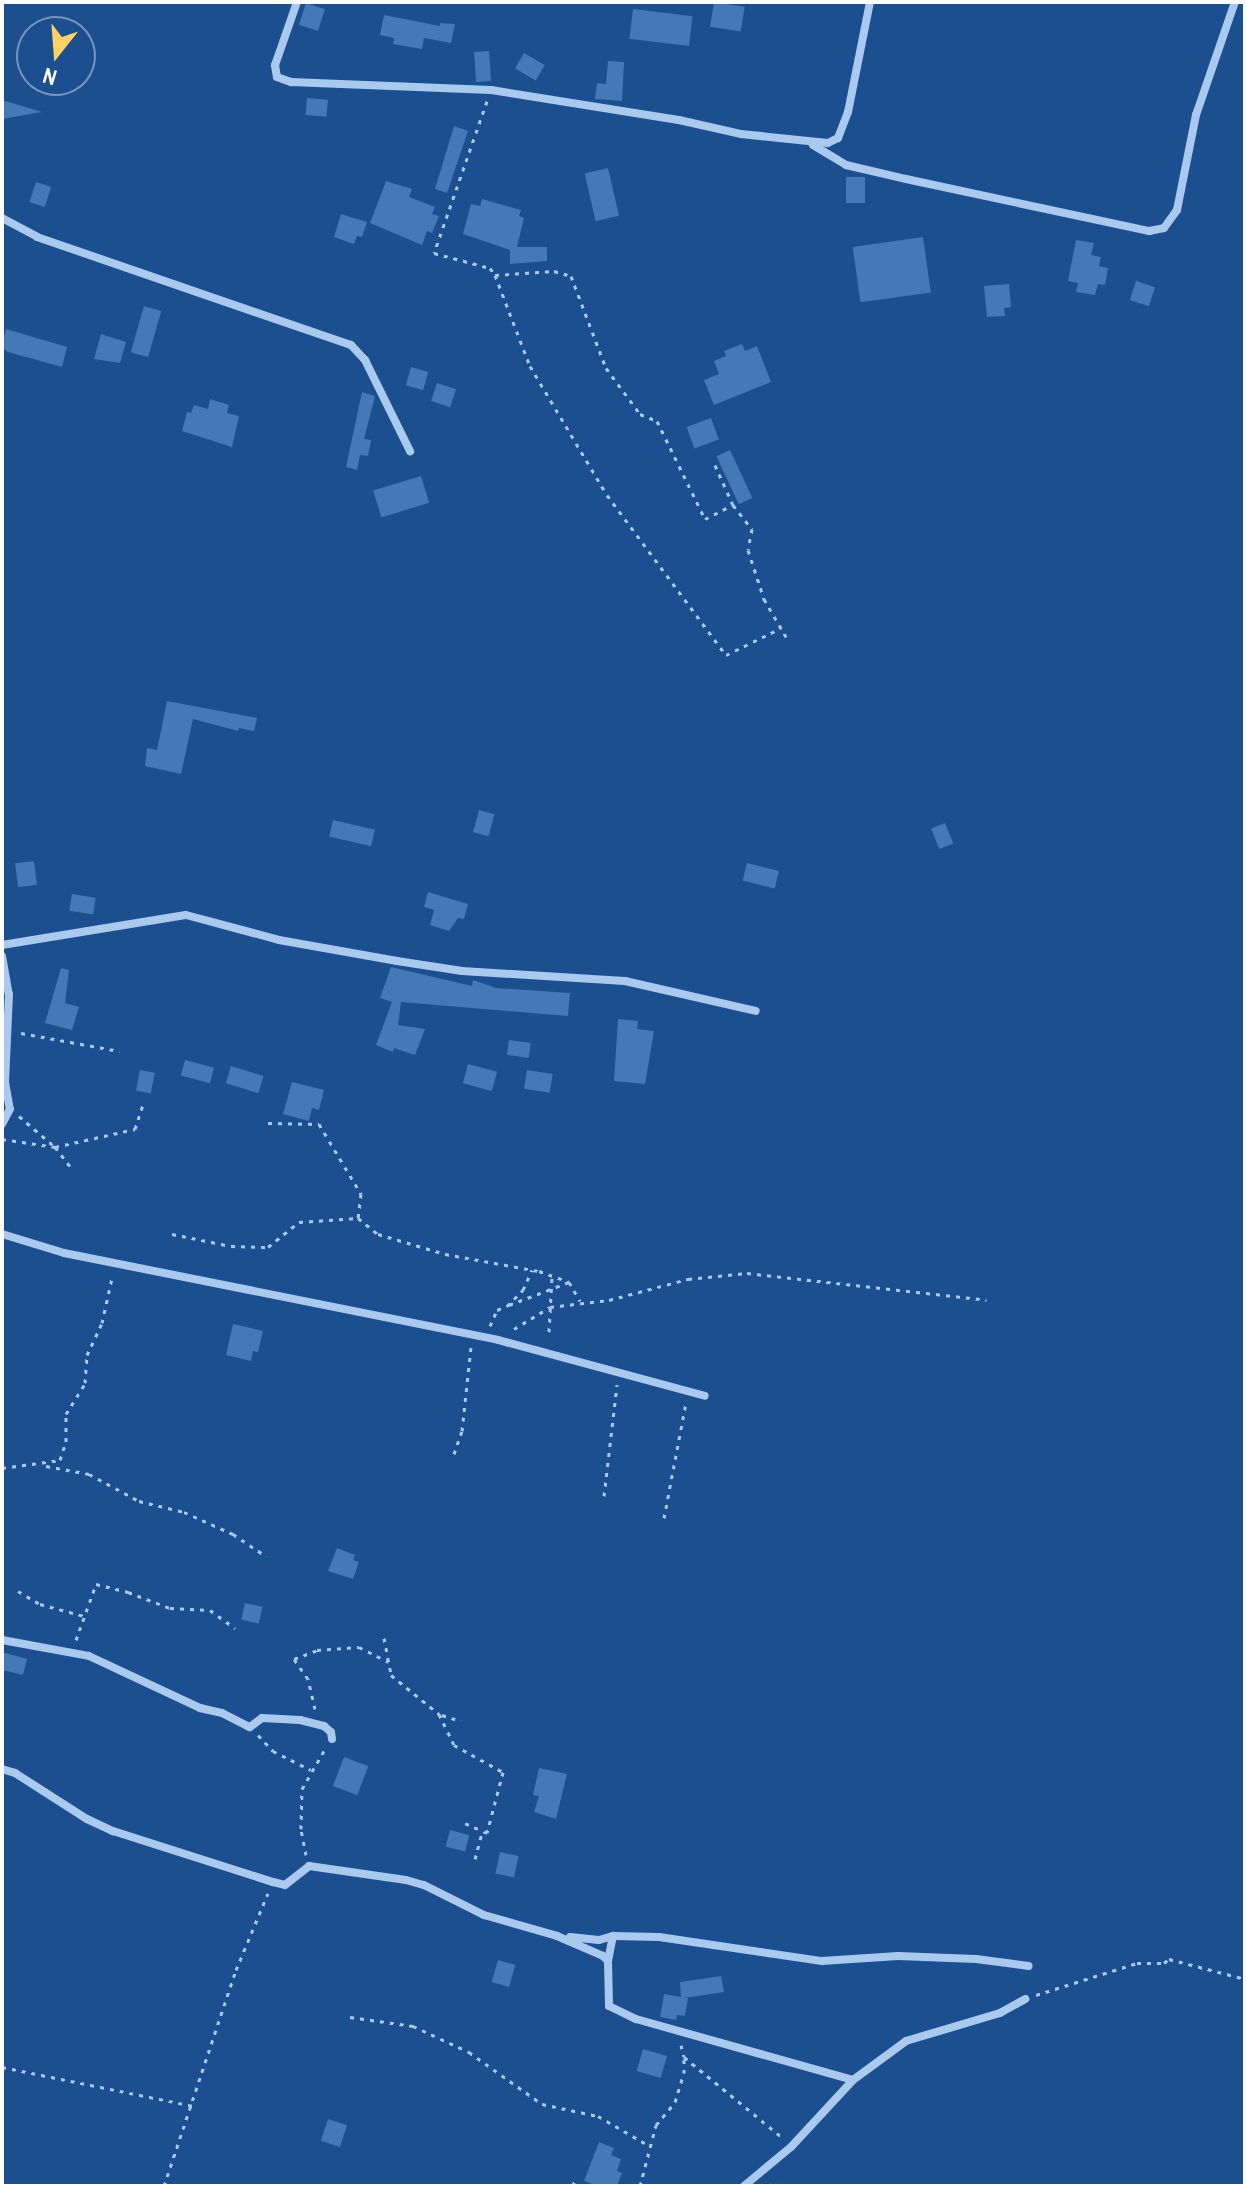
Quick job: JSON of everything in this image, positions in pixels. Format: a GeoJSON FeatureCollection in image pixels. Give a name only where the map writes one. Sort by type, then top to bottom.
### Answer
{"type":"FeatureCollection","features":[{"type":"Feature","properties":{"kind":"street"},"geometry":{"type":"LineString","coordinates":[[297,2],[277,54],[277,77],[323,84],[491,90],[679,120],[741,134],[810,143],[828,143],[838,138],[843,129],[870,2]]}},
{"type":"Feature","properties":{"kind":"street"},"geometry":{"type":"LineString","coordinates":[[810,143],[846,165],[891,176],[1149,231],[1164,228],[1177,210],[1196,115],[1235,2]]}},
{"type":"Feature","properties":{"kind":"street"},"geometry":{"type":"LineString","coordinates":[[2,218],[37,237],[351,345],[365,360],[410,451]]}},
{"type":"Feature","properties":{"kind":"street"},"geometry":{"type":"LineString","coordinates":[[2,945],[186,915],[279,940],[369,956],[462,971],[625,981],[756,1011]]}},
{"type":"Feature","properties":{"kind":"street"},"geometry":{"type":"LineString","coordinates":[[2,956],[8,980],[10,1031],[5,1082],[10,1109],[2,1124]]}},
{"type":"Feature","properties":{"kind":"street"},"geometry":{"type":"LineString","coordinates":[[2,1234],[114,1263],[498,1340],[705,1396]]}},
{"type":"Feature","properties":{"kind":"street"},"geometry":{"type":"LineString","coordinates":[[2,1640],[89,1656],[250,1727],[262,1718],[300,1720],[324,1726],[331,1732],[332,1739]]}},
{"type":"Feature","properties":{"kind":"street"},"geometry":{"type":"LineString","coordinates":[[2,1769],[15,1773],[87,1819],[113,1831],[273,1882],[285,1885],[309,1866],[406,1880],[484,1915],[593,1949],[608,1961]]}},
{"type":"Feature","properties":{"kind":"street"},"geometry":{"type":"LineString","coordinates":[[557,1936],[599,1940],[613,1936],[659,1937],[822,1961],[898,1956],[976,1959],[1029,1966]]}},
{"type":"Feature","properties":{"kind":"street"},"geometry":{"type":"LineString","coordinates":[[613,1936],[608,1961],[609,2006],[636,2019],[853,2080]]}},
{"type":"Feature","properties":{"kind":"street"},"geometry":{"type":"LineString","coordinates":[[744,2186],[791,2147],[853,2080],[906,2041],[1000,2013],[1025,1999]]}},
{"type":"Feature","properties":{"kind":"path"},"geometry":{"type":"LineString","coordinates":[[491,90],[434,253],[490,268],[530,366],[607,495],[726,655],[781,628]]}},
{"type":"Feature","properties":{"kind":"path"},"geometry":{"type":"LineString","coordinates":[[495,275],[554,271],[571,276],[606,368],[640,414],[657,421],[705,519],[733,505]]}},
{"type":"Feature","properties":{"kind":"path"},"geometry":{"type":"LineString","coordinates":[[714,463],[733,505],[752,529],[748,550],[764,599],[788,640]]}},
{"type":"Feature","properties":{"kind":"path"},"geometry":{"type":"LineString","coordinates":[[10,1031],[119,1051]]}},
{"type":"Feature","properties":{"kind":"path"},"geometry":{"type":"LineString","coordinates":[[2,1139],[55,1147],[135,1129],[144,1101]]}},
{"type":"Feature","properties":{"kind":"path"},"geometry":{"type":"LineString","coordinates":[[10,1109],[55,1147],[73,1170]]}},
{"type":"Feature","properties":{"kind":"path"},"geometry":{"type":"LineString","coordinates":[[268,1123],[319,1124],[361,1194],[358,1218]]}},
{"type":"Feature","properties":{"kind":"path"},"geometry":{"type":"LineString","coordinates":[[172,1234],[231,1246],[268,1247],[299,1222],[358,1218],[378,1234],[445,1254],[532,1270],[569,1282],[580,1301]]}},
{"type":"Feature","properties":{"kind":"path"},"geometry":{"type":"LineString","coordinates":[[2,1468],[42,1465],[60,1460],[66,1442],[66,1414],[85,1383],[87,1355],[102,1323],[114,1263]]}},
{"type":"Feature","properties":{"kind":"path"},"geometry":{"type":"LineString","coordinates":[[507,1306],[523,1290],[532,1270]]}},
{"type":"Feature","properties":{"kind":"path"},"geometry":{"type":"LineString","coordinates":[[498,1340],[550,1307],[580,1301],[609,1300],[688,1279],[747,1273],[986,1300]]}},
{"type":"Feature","properties":{"kind":"path"},"geometry":{"type":"LineString","coordinates":[[549,1332],[552,1276]]}},
{"type":"Feature","properties":{"kind":"path"},"geometry":{"type":"LineString","coordinates":[[454,1454],[462,1431],[468,1393],[471,1335],[488,1330],[497,1310],[569,1282]]}},
{"type":"Feature","properties":{"kind":"path"},"geometry":{"type":"LineString","coordinates":[[604,1496],[619,1373]]}},
{"type":"Feature","properties":{"kind":"path"},"geometry":{"type":"LineString","coordinates":[[664,1518],[688,1392]]}},
{"type":"Feature","properties":{"kind":"path"},"geometry":{"type":"LineString","coordinates":[[42,1465],[89,1474],[139,1501],[184,1512],[233,1534],[266,1556]]}},
{"type":"Feature","properties":{"kind":"path"},"geometry":{"type":"LineString","coordinates":[[72,1655],[96,1584],[170,1608],[210,1610],[235,1628]]}},
{"type":"Feature","properties":{"kind":"path"},"geometry":{"type":"LineString","coordinates":[[18,1591],[40,1604],[84,1616]]}},
{"type":"Feature","properties":{"kind":"path"},"geometry":{"type":"LineString","coordinates":[[384,1638],[391,1675],[439,1714],[461,1721]]}},
{"type":"Feature","properties":{"kind":"path"},"geometry":{"type":"LineString","coordinates":[[324,1726],[312,1702],[308,1679],[294,1659],[317,1650],[359,1647],[388,1662]]}},
{"type":"Feature","properties":{"kind":"path"},"geometry":{"type":"LineString","coordinates":[[439,1714],[454,1745],[503,1772],[487,1833],[465,1823]]}},
{"type":"Feature","properties":{"kind":"path"},"geometry":{"type":"LineString","coordinates":[[250,1727],[273,1751],[311,1770]]}},
{"type":"Feature","properties":{"kind":"path"},"geometry":{"type":"LineString","coordinates":[[309,1866],[301,1829],[302,1789],[332,1739]]}},
{"type":"Feature","properties":{"kind":"path"},"geometry":{"type":"LineString","coordinates":[[475,1859],[482,1830]]}},
{"type":"Feature","properties":{"kind":"path"},"geometry":{"type":"LineString","coordinates":[[164,2186],[236,1970],[273,1882]]}},
{"type":"Feature","properties":{"kind":"path"},"geometry":{"type":"LineString","coordinates":[[1025,1999],[1137,1963],[1164,1963],[1169,1959],[1245,1979]]}},
{"type":"Feature","properties":{"kind":"path"},"geometry":{"type":"LineString","coordinates":[[350,2017],[413,2026],[469,2052],[542,2104],[598,2116],[648,2145]]}},
{"type":"Feature","properties":{"kind":"path"},"geometry":{"type":"LineString","coordinates":[[640,2186],[648,2145],[656,2125],[675,2102],[684,2073],[684,2057],[677,2030]]}},
{"type":"Feature","properties":{"kind":"path"},"geometry":{"type":"LineString","coordinates":[[684,2057],[791,2147]]}},
{"type":"Feature","properties":{"kind":"path"},"geometry":{"type":"LineString","coordinates":[[2,2067],[193,2106]]}},
{"type":"Feature","properties":{"kind":"path"},"geometry":{"type":"LineString","coordinates":[[573,2186],[575,2179]]}},
{"type":"Feature","properties":{"kind":"path"},"geometry":{"type":"LineString","coordinates":[[768,2186],[777,2182]]}},
{"type":"Feature","properties":{"kind":"building"},"geometry":{"type":"Polygon","coordinates":[[[714,2],[745,7],[741,32],[710,27],[714,2]]]}},
{"type":"Feature","properties":{"kind":"building"},"geometry":{"type":"Polygon","coordinates":[[[306,3],[325,9],[318,31],[299,25],[306,3]]]}},
{"type":"Feature","properties":{"kind":"building"},"geometry":{"type":"Polygon","coordinates":[[[633,9],[693,16],[689,46],[629,39],[633,9]]]}},
{"type":"Feature","properties":{"kind":"building"},"geometry":{"type":"Polygon","coordinates":[[[384,15],[440,26],[440,23],[455,24],[451,43],[424,38],[422,49],[393,44],[394,38],[380,35],[384,15]]]}},
{"type":"Feature","properties":{"kind":"building"},"geometry":{"type":"Polygon","coordinates":[[[489,51],[491,81],[476,82],[474,52],[489,51]]]}},
{"type":"Feature","properties":{"kind":"building"},"geometry":{"type":"Polygon","coordinates":[[[524,53],[545,65],[536,81],[515,69],[524,53]]]}},
{"type":"Feature","properties":{"kind":"building"},"geometry":{"type":"Polygon","coordinates":[[[608,61],[624,62],[622,101],[595,99],[597,83],[606,84],[608,61]]]}},
{"type":"Feature","properties":{"kind":"building"},"geometry":{"type":"Polygon","coordinates":[[[307,98],[328,100],[326,117],[306,115],[307,98]]]}},
{"type":"Feature","properties":{"kind":"building"},"geometry":{"type":"Polygon","coordinates":[[[2,100],[42,112],[2,119],[2,100]]]}},
{"type":"Feature","properties":{"kind":"building"},"geometry":{"type":"Polygon","coordinates":[[[454,126],[468,131],[447,193],[435,189],[454,126]]]}},
{"type":"Feature","properties":{"kind":"building"},"geometry":{"type":"Polygon","coordinates":[[[608,168],[619,216],[596,221],[585,173],[608,168]]]}},
{"type":"Feature","properties":{"kind":"building"},"geometry":{"type":"Polygon","coordinates":[[[846,177],[865,177],[865,203],[846,203],[846,177]]]}},
{"type":"Feature","properties":{"kind":"building"},"geometry":{"type":"Polygon","coordinates":[[[386,181],[412,189],[409,197],[435,207],[432,214],[439,216],[432,233],[427,231],[422,245],[370,223],[386,181]]]}},
{"type":"Feature","properties":{"kind":"building"},"geometry":{"type":"Polygon","coordinates":[[[36,182],[51,187],[45,207],[30,202],[36,182]]]}},
{"type":"Feature","properties":{"kind":"building"},"geometry":{"type":"Polygon","coordinates":[[[482,199],[521,210],[519,216],[524,218],[517,247],[547,247],[547,261],[510,264],[510,250],[463,234],[471,204],[480,206],[482,199]]]}},
{"type":"Feature","properties":{"kind":"building"},"geometry":{"type":"Polygon","coordinates":[[[341,214],[367,222],[362,237],[357,236],[354,244],[334,237],[341,214]]]}},
{"type":"Feature","properties":{"kind":"building"},"geometry":{"type":"Polygon","coordinates":[[[923,237],[931,292],[860,302],[853,247],[923,237]]]}},
{"type":"Feature","properties":{"kind":"building"},"geometry":{"type":"Polygon","coordinates":[[[1076,240],[1094,243],[1091,255],[1101,257],[1099,266],[1108,268],[1105,285],[1098,284],[1095,295],[1076,292],[1078,283],[1068,281],[1076,240]]]}},
{"type":"Feature","properties":{"kind":"building"},"geometry":{"type":"Polygon","coordinates":[[[1136,281],[1155,287],[1149,306],[1130,300],[1136,281]]]}},
{"type":"Feature","properties":{"kind":"building"},"geometry":{"type":"Polygon","coordinates":[[[1009,284],[1011,307],[1004,308],[1005,316],[987,317],[984,286],[1009,284]]]}},
{"type":"Feature","properties":{"kind":"building"},"geometry":{"type":"Polygon","coordinates":[[[144,306],[161,311],[148,357],[131,352],[144,306]]]}},
{"type":"Feature","properties":{"kind":"building"},"geometry":{"type":"Polygon","coordinates":[[[6,329],[67,347],[62,367],[8,352],[2,347],[6,329]]]}},
{"type":"Feature","properties":{"kind":"building"},"geometry":{"type":"Polygon","coordinates":[[[101,334],[126,342],[120,363],[94,359],[101,334]]]}},
{"type":"Feature","properties":{"kind":"building"},"geometry":{"type":"Polygon","coordinates":[[[742,344],[745,351],[757,346],[771,382],[714,405],[704,380],[719,374],[714,361],[726,356],[724,351],[742,344]]]}},
{"type":"Feature","properties":{"kind":"building"},"geometry":{"type":"Polygon","coordinates":[[[411,367],[428,372],[423,390],[406,385],[411,367]]]}},
{"type":"Feature","properties":{"kind":"building"},"geometry":{"type":"Polygon","coordinates":[[[437,383],[456,389],[450,407],[431,401],[437,383]]]}},
{"type":"Feature","properties":{"kind":"building"},"geometry":{"type":"Polygon","coordinates":[[[362,392],[375,396],[364,439],[371,440],[368,456],[360,455],[357,470],[346,467],[362,392]]]}},
{"type":"Feature","properties":{"kind":"building"},"geometry":{"type":"Polygon","coordinates":[[[210,399],[229,405],[227,413],[239,416],[232,447],[182,431],[187,412],[191,413],[194,405],[208,409],[210,399]]]}},
{"type":"Feature","properties":{"kind":"building"},"geometry":{"type":"Polygon","coordinates":[[[711,418],[719,440],[694,449],[687,427],[711,418]]]}},
{"type":"Feature","properties":{"kind":"building"},"geometry":{"type":"Polygon","coordinates":[[[730,450],[752,498],[739,504],[716,456],[730,450]]]}},
{"type":"Feature","properties":{"kind":"building"},"geometry":{"type":"Polygon","coordinates":[[[421,476],[429,503],[381,517],[373,491],[421,476]]]}},
{"type":"Feature","properties":{"kind":"building"},"geometry":{"type":"Polygon","coordinates":[[[167,701],[257,718],[254,731],[239,728],[238,731],[193,719],[181,774],[145,766],[147,748],[157,750],[167,701]]]}},
{"type":"Feature","properties":{"kind":"building"},"geometry":{"type":"Polygon","coordinates":[[[479,810],[494,814],[489,836],[473,832],[479,810]]]}},
{"type":"Feature","properties":{"kind":"building"},"geometry":{"type":"Polygon","coordinates":[[[333,820],[375,830],[371,846],[329,837],[333,820]]]}},
{"type":"Feature","properties":{"kind":"building"},"geometry":{"type":"Polygon","coordinates":[[[945,823],[953,843],[939,849],[931,829],[945,823]]]}},
{"type":"Feature","properties":{"kind":"building"},"geometry":{"type":"Polygon","coordinates":[[[34,861],[37,885],[18,887],[15,863],[34,861]]]}},
{"type":"Feature","properties":{"kind":"building"},"geometry":{"type":"Polygon","coordinates":[[[747,863],[779,871],[775,888],[743,880],[747,863]]]}},
{"type":"Feature","properties":{"kind":"building"},"geometry":{"type":"Polygon","coordinates":[[[428,892],[468,904],[464,919],[458,918],[449,931],[430,925],[434,910],[424,907],[428,892]]]}},
{"type":"Feature","properties":{"kind":"building"},"geometry":{"type":"Polygon","coordinates":[[[72,894],[96,898],[93,915],[69,911],[72,894]]]}},
{"type":"Feature","properties":{"kind":"building"},"geometry":{"type":"Polygon","coordinates":[[[391,967],[472,986],[473,980],[496,988],[570,993],[568,1016],[401,1002],[398,1025],[425,1029],[415,1055],[394,1048],[393,1052],[376,1045],[392,1002],[380,998],[391,967]]]}},
{"type":"Feature","properties":{"kind":"building"},"geometry":{"type":"Polygon","coordinates":[[[61,968],[69,970],[65,1003],[79,1007],[72,1030],[45,1023],[61,968]]]}},
{"type":"Feature","properties":{"kind":"building"},"geometry":{"type":"Polygon","coordinates":[[[618,1019],[638,1021],[637,1029],[654,1031],[645,1084],[614,1081],[618,1019]]]}},
{"type":"Feature","properties":{"kind":"building"},"geometry":{"type":"Polygon","coordinates":[[[509,1040],[531,1043],[529,1058],[507,1055],[509,1040]]]}},
{"type":"Feature","properties":{"kind":"building"},"geometry":{"type":"Polygon","coordinates":[[[185,1060],[214,1068],[210,1083],[181,1075],[185,1060]]]}},
{"type":"Feature","properties":{"kind":"building"},"geometry":{"type":"Polygon","coordinates":[[[468,1064],[497,1072],[492,1091],[463,1083],[468,1064]]]}},
{"type":"Feature","properties":{"kind":"building"},"geometry":{"type":"Polygon","coordinates":[[[231,1066],[264,1076],[258,1093],[226,1083],[231,1066]]]}},
{"type":"Feature","properties":{"kind":"building"},"geometry":{"type":"Polygon","coordinates":[[[140,1070],[155,1073],[151,1093],[136,1091],[140,1070]]]}},
{"type":"Feature","properties":{"kind":"building"},"geometry":{"type":"Polygon","coordinates":[[[527,1070],[553,1074],[550,1093],[524,1089],[527,1070]]]}},
{"type":"Feature","properties":{"kind":"building"},"geometry":{"type":"Polygon","coordinates":[[[292,1082],[324,1090],[319,1110],[312,1108],[309,1121],[283,1114],[292,1082]]]}},
{"type":"Feature","properties":{"kind":"building"},"geometry":{"type":"Polygon","coordinates":[[[233,1324],[263,1331],[258,1352],[253,1351],[251,1361],[226,1355],[233,1324]]]}},
{"type":"Feature","properties":{"kind":"building"},"geometry":{"type":"Polygon","coordinates":[[[337,1548],[355,1555],[353,1560],[359,1562],[353,1579],[328,1571],[337,1548]]]}},
{"type":"Feature","properties":{"kind":"building"},"geometry":{"type":"Polygon","coordinates":[[[245,1603],[263,1607],[259,1624],[241,1620],[245,1603]]]}},
{"type":"Feature","properties":{"kind":"building"},"geometry":{"type":"Polygon","coordinates":[[[2,1652],[27,1659],[23,1675],[2,1670],[2,1652]]]}},
{"type":"Feature","properties":{"kind":"building"},"geometry":{"type":"Polygon","coordinates":[[[344,1757],[368,1766],[357,1795],[333,1786],[344,1757]]]}},
{"type":"Feature","properties":{"kind":"building"},"geometry":{"type":"Polygon","coordinates":[[[539,1768],[567,1774],[556,1819],[534,1812],[539,1796],[533,1795],[539,1768]]]}},
{"type":"Feature","properties":{"kind":"building"},"geometry":{"type":"Polygon","coordinates":[[[450,1830],[469,1835],[465,1852],[446,1846],[450,1830]]]}},
{"type":"Feature","properties":{"kind":"building"},"geometry":{"type":"Polygon","coordinates":[[[500,1852],[519,1856],[514,1877],[495,1874],[500,1852]]]}},
{"type":"Feature","properties":{"kind":"building"},"geometry":{"type":"Polygon","coordinates":[[[498,1960],[515,1965],[509,1987],[492,1982],[498,1960]]]}},
{"type":"Feature","properties":{"kind":"building"},"geometry":{"type":"Polygon","coordinates":[[[721,1976],[724,1992],[684,1998],[688,1998],[685,2016],[677,2015],[676,2020],[660,2017],[664,1994],[681,1997],[680,1982],[721,1976]]]}},
{"type":"Feature","properties":{"kind":"building"},"geometry":{"type":"Polygon","coordinates":[[[643,2049],[667,2056],[661,2078],[637,2071],[643,2049]]]}},
{"type":"Feature","properties":{"kind":"building"},"geometry":{"type":"Polygon","coordinates":[[[328,2119],[347,2125],[340,2147],[321,2141],[328,2119]]]}},
{"type":"Feature","properties":{"kind":"building"},"geometry":{"type":"Polygon","coordinates":[[[599,2142],[614,2148],[611,2155],[621,2159],[617,2171],[622,2173],[617,2186],[598,2186],[584,2181],[599,2142]]]}}]}
